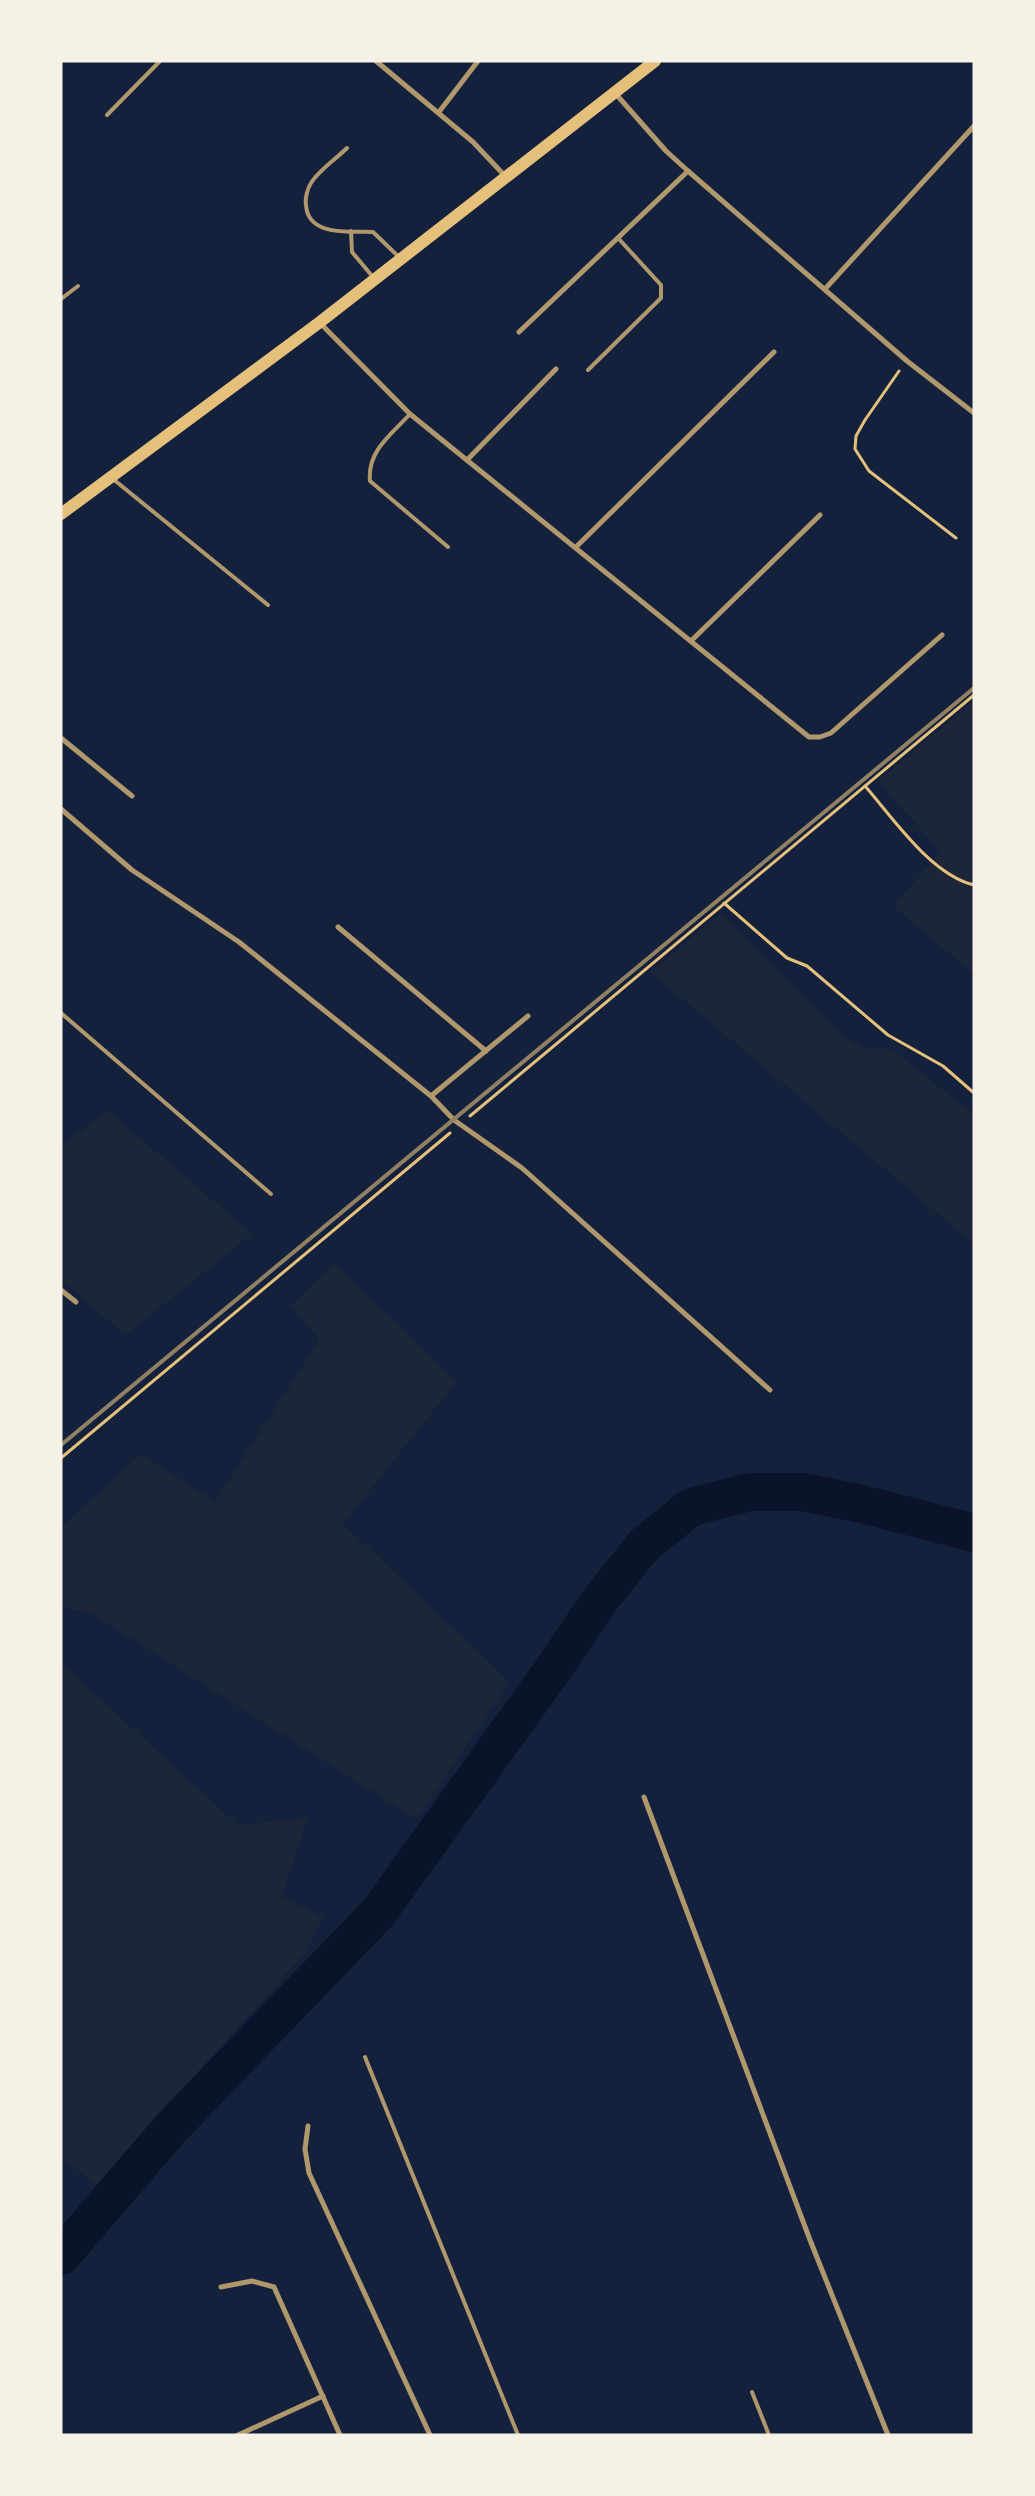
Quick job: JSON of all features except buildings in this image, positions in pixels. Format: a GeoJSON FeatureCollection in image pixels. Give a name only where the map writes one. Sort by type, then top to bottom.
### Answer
{"type":"FeatureCollection","features":[{"type":"Feature","properties":{"kind":"main road"},"geometry":{"type":"LineString","coordinates":[[61,514],[320,322],[655,61]]}},
{"type":"Feature","properties":{"kind":"street"},"geometry":{"type":"LineString","coordinates":[[376,61],[474,142],[507,178]]}},
{"type":"Feature","properties":{"kind":"street"},"geometry":{"type":"LineString","coordinates":[[438,112],[478,61]]}},
{"type":"Feature","properties":{"kind":"street"},"geometry":{"type":"LineString","coordinates":[[615,93],[666,151],[688,171],[907,360],[974,413]]}},
{"type":"Feature","properties":{"kind":"street"},"geometry":{"type":"LineString","coordinates":[[825,289],[974,126]]}},
{"type":"Feature","properties":{"kind":"street"},"geometry":{"type":"LineString","coordinates":[[519,332],[688,171]]}},
{"type":"Feature","properties":{"kind":"street"},"geometry":{"type":"LineString","coordinates":[[320,322],[410,414],[810,737],[820,737],[831,733],[942,635]]}},
{"type":"Feature","properties":{"kind":"street"},"geometry":{"type":"LineString","coordinates":[[576,547],[774,352]]}},
{"type":"Feature","properties":{"kind":"street"},"geometry":{"type":"LineString","coordinates":[[467,460],[556,369]]}},
{"type":"Feature","properties":{"kind":"street"},"geometry":{"type":"LineString","coordinates":[[691,641],[820,515]]}},
{"type":"Feature","properties":{"kind":"street"},"geometry":{"type":"LineString","coordinates":[[61,738],[132,796]]}},
{"type":"Feature","properties":{"kind":"street"},"geometry":{"type":"LineString","coordinates":[[61,809],[132,870],[239,942],[431,1096],[461,1124],[522,1168],[770,1390]]}},
{"type":"Feature","properties":{"kind":"street"},"geometry":{"type":"LineString","coordinates":[[338,927],[486,1051]]}},
{"type":"Feature","properties":{"kind":"street"},"geometry":{"type":"LineString","coordinates":[[431,1096],[528,1016]]}},
{"type":"Feature","properties":{"kind":"street"},"geometry":{"type":"LineString","coordinates":[[61,1290],[76,1302]]}},
{"type":"Feature","properties":{"kind":"street"},"geometry":{"type":"LineString","coordinates":[[644,1797],[810,2240],[888,2435]]}},
{"type":"Feature","properties":{"kind":"street"},"geometry":{"type":"LineString","coordinates":[[308,2126],[306,2149],[309,2174],[430,2435]]}},
{"type":"Feature","properties":{"kind":"street"},"geometry":{"type":"LineString","coordinates":[[221,2287],[252,2281],[274,2287],[340,2435]]}},
{"type":"Feature","properties":{"kind":"street"},"geometry":{"type":"LineString","coordinates":[[238,2435],[322,2396]]}},
{"type":"Feature","properties":{"kind":"lane"},"geometry":{"type":"LineString","coordinates":[[107,115],[160,61]]}},
{"type":"Feature","properties":{"kind":"lane"},"geometry":{"type":"LineString","coordinates":[[347,148],[311,183],[305,200],[306,215],[316,225],[328,230],[373,232],[401,259]]}},
{"type":"Feature","properties":{"kind":"lane"},"geometry":{"type":"LineString","coordinates":[[351,231],[352,252],[375,279]]}},
{"type":"Feature","properties":{"kind":"lane"},"geometry":{"type":"LineString","coordinates":[[588,370],[661,298],[661,285],[618,238]]}},
{"type":"Feature","properties":{"kind":"lane"},"geometry":{"type":"LineString","coordinates":[[61,299],[78,286]]}},
{"type":"Feature","properties":{"kind":"lane"},"geometry":{"type":"LineString","coordinates":[[410,414],[376,451],[368,467],[370,481],[448,547]]}},
{"type":"Feature","properties":{"kind":"lane"},"geometry":{"type":"LineString","coordinates":[[111,478],[268,605]]}},
{"type":"Feature","properties":{"kind":"lane"},"geometry":{"type":"LineString","coordinates":[[61,1013],[271,1194]]}},
{"type":"Feature","properties":{"kind":"lane"},"geometry":{"type":"LineString","coordinates":[[365,2057],[518,2435]]}},
{"type":"Feature","properties":{"kind":"lane"},"geometry":{"type":"LineString","coordinates":[[752,2392],[769,2435]]}},
{"type":"Feature","properties":{"kind":"path"},"geometry":{"type":"LineString","coordinates":[[907,360],[865,420],[856,436],[855,449],[869,471],[956,538]]}},
{"type":"Feature","properties":{"kind":"path"},"geometry":{"type":"LineString","coordinates":[[61,1458],[974,695]]}},
{"type":"Feature","properties":{"kind":"path"},"geometry":{"type":"LineString","coordinates":[[864,786],[920,849],[944,871],[963,882],[974,885]]}},
{"type":"Feature","properties":{"kind":"path"},"geometry":{"type":"LineString","coordinates":[[724,903],[787,958],[807,966],[888,1035],[943,1066],[974,1093]]}},
{"type":"Feature","properties":{"kind":"shaded area"},"geometry":{"type":"Polygon","coordinates":[[[974,701],[974,974],[893,906],[941,852],[878,781],[974,701]]]}},
{"type":"Feature","properties":{"kind":"shaded area"},"geometry":{"type":"Polygon","coordinates":[[[720,914],[841,1035],[866,1049],[892,1049],[974,1115],[974,1244],[651,972],[720,914]]]}},
{"type":"Feature","properties":{"kind":"shaded area"},"geometry":{"type":"Polygon","coordinates":[[[108,1111],[252,1234],[125,1335],[61,1279],[61,1146],[108,1111]]]}},
{"type":"Feature","properties":{"kind":"shaded area"},"geometry":{"type":"Polygon","coordinates":[[[335,1263],[456,1382],[343,1524],[510,1682],[416,1819],[91,1613],[61,1607],[61,1527],[141,1454],[215,1502],[320,1339],[290,1306],[335,1263]]]}},
{"type":"Feature","properties":{"kind":"shaded area"},"geometry":{"type":"Polygon","coordinates":[[[61,1663],[238,1825],[308,1818],[282,1896],[323,1917],[306,1951],[97,2185],[61,2157],[61,1663]]]}},
{"type":"Feature","properties":{"kind":"waterway"},"geometry":{"type":"LineString","coordinates":[[61,2256],[172,2127],[378,1913],[552,1671],[600,1600],[644,1545],[691,1507],[750,1492],[803,1492],[858,1503],[974,1533]]}},
{"type":"Feature","properties":{"kind":"railway"},"geometry":{"type":"LineString","coordinates":[[61,1445],[974,688]]}}]}
